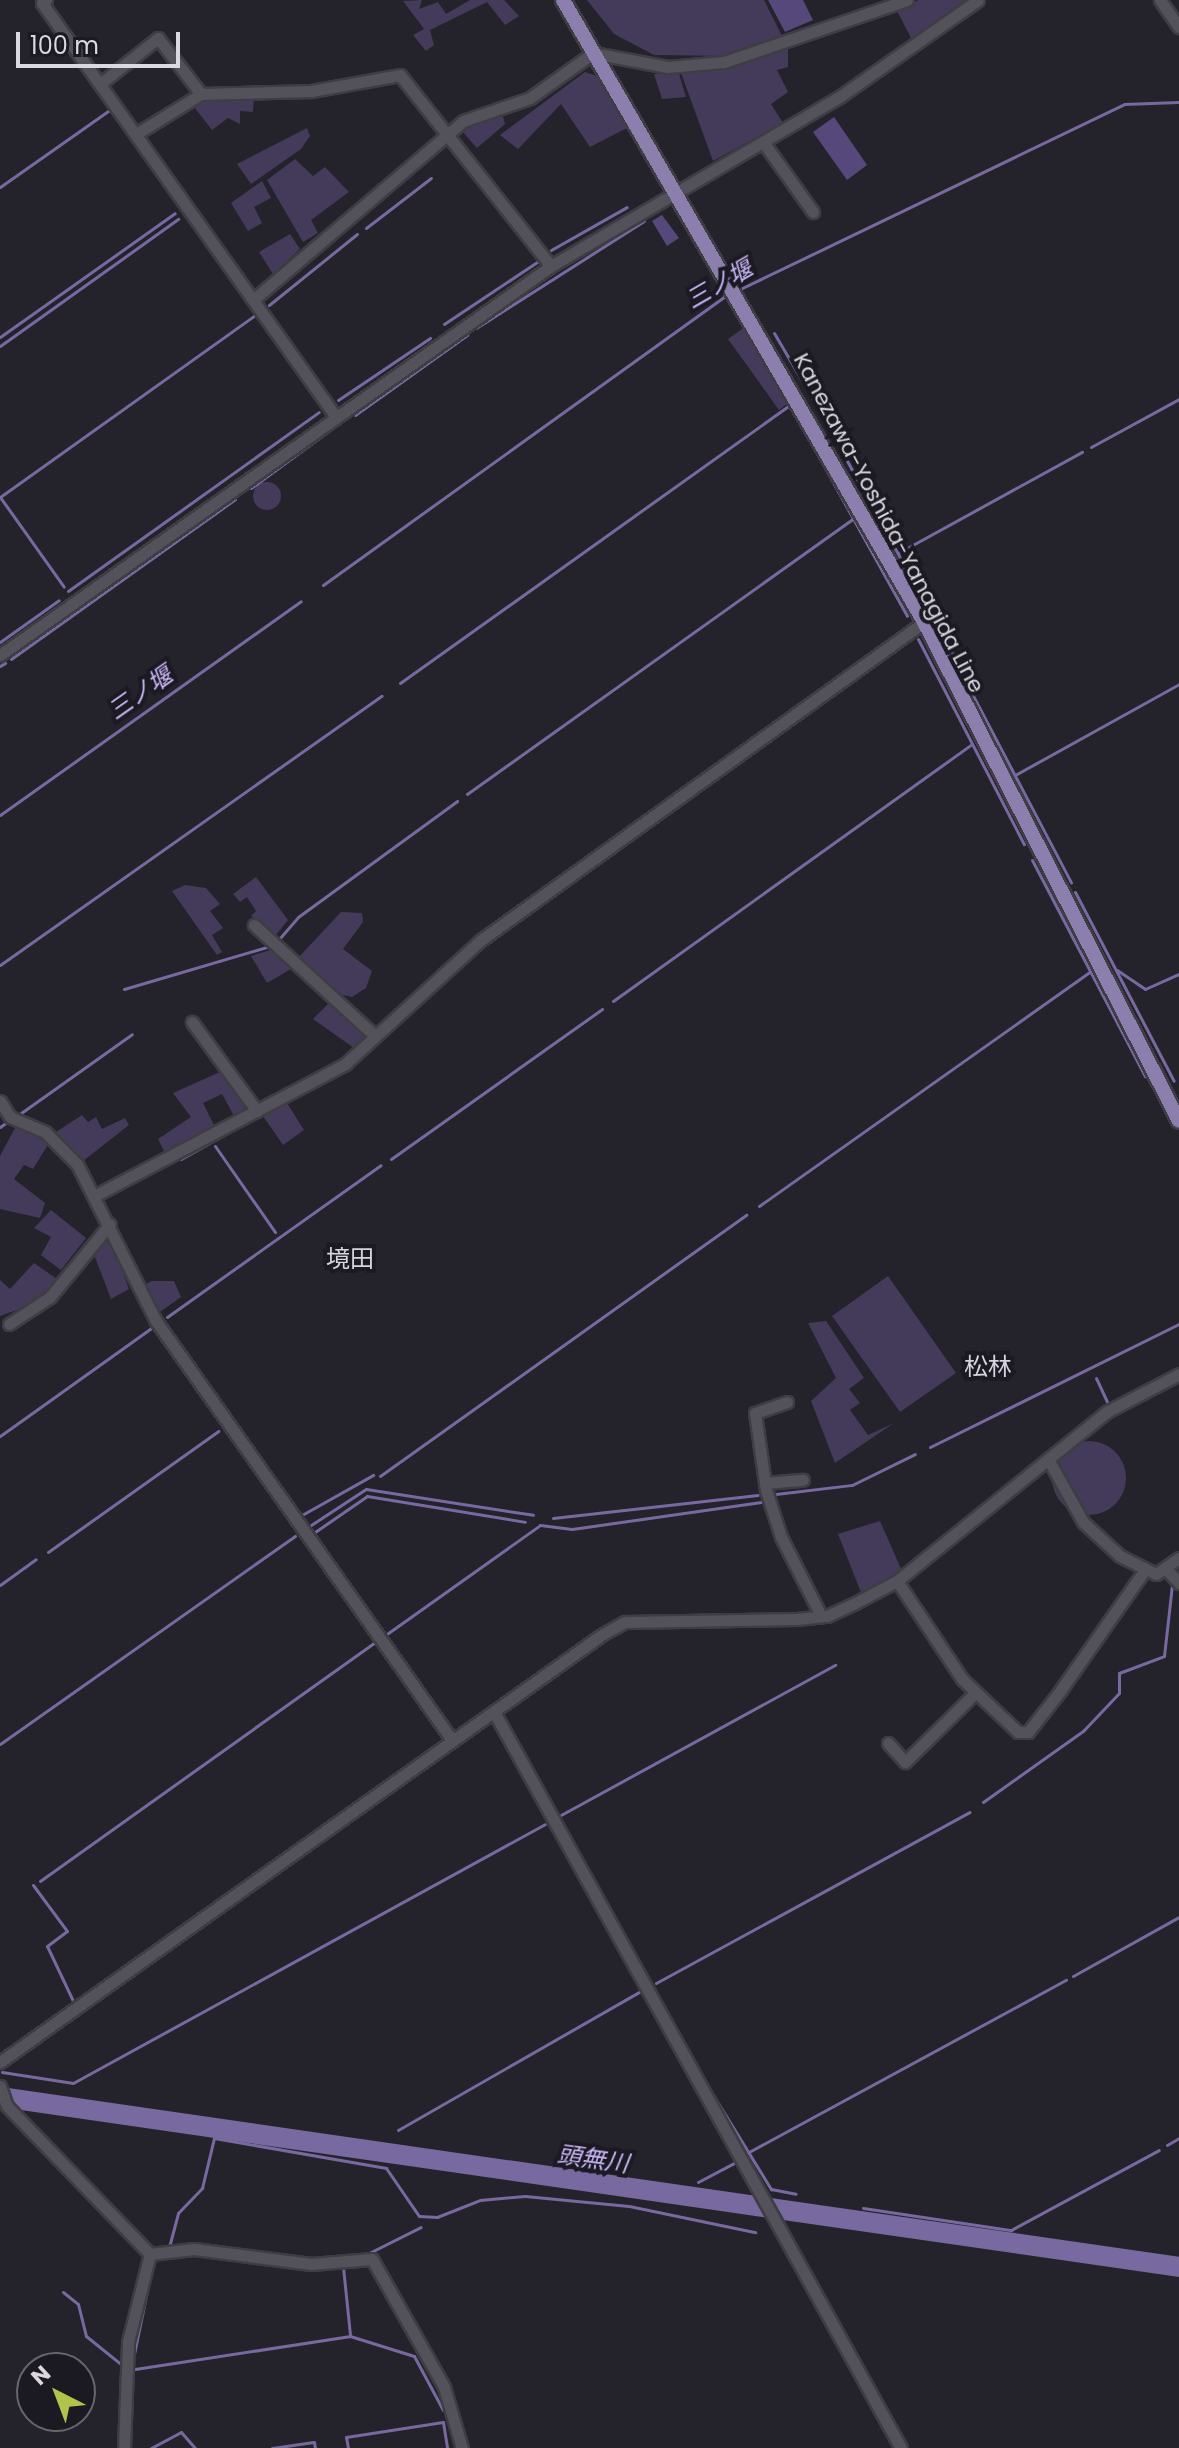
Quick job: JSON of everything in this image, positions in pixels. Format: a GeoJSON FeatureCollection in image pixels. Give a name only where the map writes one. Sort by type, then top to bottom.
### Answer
{"type":"FeatureCollection","features":[{"type":"Feature","properties":{"kind":"main road","name":"Kanezawa-Yoshida-Yanagida Line"},"geometry":{"type":"LineString","coordinates":[[563,0],[735,291],[924,622],[1179,1121]]}},
{"type":"Feature","properties":{"kind":"street"},"geometry":{"type":"LineString","coordinates":[[46,0],[42,3],[336,417]]}},
{"type":"Feature","properties":{"kind":"street"},"geometry":{"type":"LineString","coordinates":[[253,300],[447,133],[530,98],[593,53],[668,67],[724,62],[907,0]]}},
{"type":"Feature","properties":{"kind":"street"},"geometry":{"type":"LineString","coordinates":[[0,655],[551,266],[883,69],[978,0]]}},
{"type":"Feature","properties":{"kind":"street"},"geometry":{"type":"LineString","coordinates":[[1160,0],[1179,27]]}},
{"type":"Feature","properties":{"kind":"street"},"geometry":{"type":"LineString","coordinates":[[100,84],[158,38],[201,94]]}},
{"type":"Feature","properties":{"kind":"street"},"geometry":{"type":"LineString","coordinates":[[136,134],[201,94],[311,91],[400,75],[551,266]]}},
{"type":"Feature","properties":{"kind":"street"},"geometry":{"type":"LineString","coordinates":[[763,142],[813,212]]}},
{"type":"Feature","properties":{"kind":"street"},"geometry":{"type":"LineString","coordinates":[[94,1196],[345,1064],[481,940],[924,622]]}},
{"type":"Feature","properties":{"kind":"street"},"geometry":{"type":"LineString","coordinates":[[254,925],[374,1035]]}},
{"type":"Feature","properties":{"kind":"street"},"geometry":{"type":"LineString","coordinates":[[192,1022],[257,1111]]}},
{"type":"Feature","properties":{"kind":"street"},"geometry":{"type":"LineString","coordinates":[[0,1101],[10,1117],[62,1145],[110,1224],[156,1321],[452,1740]]}},
{"type":"Feature","properties":{"kind":"street"},"geometry":{"type":"LineString","coordinates":[[9,1324],[50,1297],[110,1224]]}},
{"type":"Feature","properties":{"kind":"street"},"geometry":{"type":"LineString","coordinates":[[0,2062],[452,1740],[625,1622],[821,1616],[897,1581],[1108,1411],[1179,1374]]}},
{"type":"Feature","properties":{"kind":"street"},"geometry":{"type":"LineString","coordinates":[[787,1402],[755,1413],[765,1483],[781,1537],[821,1616]]}},
{"type":"Feature","properties":{"kind":"street"},"geometry":{"type":"LineString","coordinates":[[1048,1459],[1083,1522],[1144,1571],[1167,1570],[1179,1558]]}},
{"type":"Feature","properties":{"kind":"street"},"geometry":{"type":"LineString","coordinates":[[765,1483],[803,1480]]}},
{"type":"Feature","properties":{"kind":"street"},"geometry":{"type":"LineString","coordinates":[[1167,1570],[1179,1583]]}},
{"type":"Feature","properties":{"kind":"street"},"geometry":{"type":"LineString","coordinates":[[897,1581],[975,1693],[1018,1732],[1028,1732],[1144,1571]]}},
{"type":"Feature","properties":{"kind":"street"},"geometry":{"type":"LineString","coordinates":[[888,1743],[905,1762],[975,1693]]}},
{"type":"Feature","properties":{"kind":"street"},"geometry":{"type":"LineString","coordinates":[[494,1712],[901,2448]]}},
{"type":"Feature","properties":{"kind":"street"},"geometry":{"type":"LineString","coordinates":[[0,2086],[7,2106],[150,2254]]}},
{"type":"Feature","properties":{"kind":"street"},"geometry":{"type":"LineString","coordinates":[[150,2254],[194,2249],[311,2264],[372,2259],[444,2387],[462,2448]]}},
{"type":"Feature","properties":{"kind":"street"},"geometry":{"type":"LineString","coordinates":[[124,2448],[128,2342],[150,2254]]}},
{"type":"Feature","properties":{"kind":"shaded area"},"geometry":{"type":"Polygon","coordinates":[[[422,0],[419,9],[438,2],[446,14],[470,0],[504,0],[519,16],[505,25],[487,2],[430,30],[434,45],[426,51],[413,35],[424,29],[403,1],[422,0]]]}},
{"type":"Feature","properties":{"kind":"shaded area"},"geometry":{"type":"Polygon","coordinates":[[[587,0],[764,0],[783,38],[727,56],[654,55],[614,34],[587,0]]]}},
{"type":"Feature","properties":{"kind":"shaded area"},"geometry":{"type":"Polygon","coordinates":[[[919,0],[965,0],[912,40],[896,9],[919,0]]]}},
{"type":"Feature","properties":{"kind":"shaded area"},"geometry":{"type":"Polygon","coordinates":[[[788,48],[788,67],[777,70],[788,92],[771,104],[783,123],[713,161],[681,73],[733,67],[788,48]]]}},
{"type":"Feature","properties":{"kind":"shaded area"},"geometry":{"type":"Polygon","coordinates":[[[585,72],[597,76],[627,128],[590,147],[561,104],[518,149],[500,135],[585,72]]]}},
{"type":"Feature","properties":{"kind":"shaded area"},"geometry":{"type":"Polygon","coordinates":[[[654,74],[679,74],[686,97],[662,99],[654,74]]]}},
{"type":"Feature","properties":{"kind":"shaded area"},"geometry":{"type":"Polygon","coordinates":[[[254,96],[253,112],[240,111],[240,124],[228,118],[212,130],[191,103],[254,96]]]}},
{"type":"Feature","properties":{"kind":"shaded area"},"geometry":{"type":"Polygon","coordinates":[[[502,113],[505,124],[477,148],[461,130],[502,113]]]}},
{"type":"Feature","properties":{"kind":"shaded area"},"geometry":{"type":"Polygon","coordinates":[[[307,128],[310,136],[301,149],[251,184],[237,164],[307,128]]]}},
{"type":"Feature","properties":{"kind":"shaded area"},"geometry":{"type":"Polygon","coordinates":[[[295,159],[313,176],[325,167],[349,192],[311,220],[318,233],[303,242],[267,180],[295,159]]]}},
{"type":"Feature","properties":{"kind":"shaded area"},"geometry":{"type":"Polygon","coordinates":[[[262,181],[271,198],[254,207],[262,223],[248,231],[231,203],[262,181]]]}},
{"type":"Feature","properties":{"kind":"shaded area"},"geometry":{"type":"Polygon","coordinates":[[[290,234],[300,249],[273,274],[259,252],[290,234]]]}},
{"type":"Feature","properties":{"kind":"shaded area"},"geometry":{"type":"Polygon","coordinates":[[[745,327],[788,403],[779,410],[728,339],[745,327]]]}},
{"type":"Feature","properties":{"kind":"shaded area"},"geometry":{"type":"Polygon","coordinates":[[[267,482],[277,486],[281,496],[277,506],[267,510],[257,506],[253,496],[257,486],[267,482]]]}},
{"type":"Feature","properties":{"kind":"shaded area"},"geometry":{"type":"Polygon","coordinates":[[[256,877],[288,920],[276,935],[251,916],[256,911],[247,897],[240,902],[233,894],[256,877]]]}},
{"type":"Feature","properties":{"kind":"shaded area"},"geometry":{"type":"Polygon","coordinates":[[[185,885],[206,888],[220,904],[210,911],[223,928],[212,935],[222,952],[217,955],[172,891],[185,885]]]}},
{"type":"Feature","properties":{"kind":"shaded area"},"geometry":{"type":"Polygon","coordinates":[[[341,912],[362,913],[363,922],[343,949],[372,971],[366,988],[352,997],[333,993],[298,958],[341,912]]]}},
{"type":"Feature","properties":{"kind":"shaded area"},"geometry":{"type":"Polygon","coordinates":[[[274,949],[291,969],[267,983],[251,956],[274,949]]]}},
{"type":"Feature","properties":{"kind":"shaded area"},"geometry":{"type":"Polygon","coordinates":[[[329,1003],[368,1034],[354,1048],[313,1019],[329,1003]]]}},
{"type":"Feature","properties":{"kind":"shaded area"},"geometry":{"type":"Polygon","coordinates":[[[220,1072],[246,1109],[234,1116],[222,1094],[203,1103],[215,1127],[166,1155],[158,1139],[191,1117],[173,1093],[220,1072]]]}},
{"type":"Feature","properties":{"kind":"shaded area"},"geometry":{"type":"Polygon","coordinates":[[[287,1103],[304,1130],[283,1145],[263,1116],[287,1103]]]}},
{"type":"Feature","properties":{"kind":"shaded area"},"geometry":{"type":"Polygon","coordinates":[[[82,1115],[88,1122],[96,1117],[102,1129],[125,1118],[129,1125],[83,1161],[56,1132],[82,1115]]]}},
{"type":"Feature","properties":{"kind":"shaded area"},"geometry":{"type":"Polygon","coordinates":[[[16,1126],[49,1143],[33,1169],[24,1165],[14,1179],[45,1203],[40,1218],[0,1209],[0,1156],[16,1126]]]}},
{"type":"Feature","properties":{"kind":"shaded area"},"geometry":{"type":"Polygon","coordinates":[[[51,1210],[86,1238],[61,1270],[41,1255],[51,1237],[34,1228],[51,1210]]]}},
{"type":"Feature","properties":{"kind":"shaded area"},"geometry":{"type":"Polygon","coordinates":[[[109,1234],[129,1289],[111,1299],[93,1252],[109,1234]]]}},
{"type":"Feature","properties":{"kind":"shaded area"},"geometry":{"type":"Polygon","coordinates":[[[34,1263],[57,1279],[36,1303],[0,1316],[0,1280],[10,1289],[34,1263]]]}},
{"type":"Feature","properties":{"kind":"shaded area"},"geometry":{"type":"Polygon","coordinates":[[[888,1276],[956,1373],[900,1412],[832,1316],[888,1276]]]}},
{"type":"Feature","properties":{"kind":"shaded area"},"geometry":{"type":"Polygon","coordinates":[[[152,1281],[174,1281],[181,1297],[157,1314],[142,1286],[152,1281]]]}},
{"type":"Feature","properties":{"kind":"shaded area"},"geometry":{"type":"Polygon","coordinates":[[[826,1321],[864,1378],[849,1389],[860,1403],[850,1410],[868,1435],[894,1423],[835,1463],[811,1401],[836,1378],[808,1323],[826,1321]]]}},
{"type":"Feature","properties":{"kind":"shaded area"},"geometry":{"type":"Polygon","coordinates":[[[1089,1441],[1103,1444],[1115,1452],[1123,1464],[1126,1478],[1123,1492],[1115,1504],[1103,1512],[1089,1515],[1075,1512],[1063,1504],[1055,1492],[1052,1478],[1055,1464],[1063,1452],[1075,1444],[1089,1441]]]}},
{"type":"Feature","properties":{"kind":"shaded area"},"geometry":{"type":"Polygon","coordinates":[[[880,1521],[902,1571],[862,1595],[838,1534],[880,1521]]]}},
{"type":"Feature","properties":{"kind":"building"},"geometry":{"type":"Polygon","coordinates":[[[768,0],[803,0],[813,20],[785,32],[768,0]]]}},
{"type":"Feature","properties":{"kind":"building"},"geometry":{"type":"Polygon","coordinates":[[[834,117],[867,165],[847,180],[813,132],[834,117]]]}},
{"type":"Feature","properties":{"kind":"building"},"geometry":{"type":"Polygon","coordinates":[[[662,215],[679,238],[667,246],[652,221],[662,215]]]}},
{"type":"Feature","properties":{"kind":"waterway","name":"三ノ堰"},"geometry":{"type":"LineString","coordinates":[[738,290],[1124,104],[1179,102]]}},
{"type":"Feature","properties":{"kind":"waterway"},"geometry":{"type":"LineString","coordinates":[[0,187],[111,109]]}},
{"type":"Feature","properties":{"kind":"waterway"},"geometry":{"type":"LineString","coordinates":[[366,228],[431,178]]}},
{"type":"Feature","properties":{"kind":"waterway"},"geometry":{"type":"LineString","coordinates":[[551,250],[627,207]]}},
{"type":"Feature","properties":{"kind":"waterway"},"geometry":{"type":"LineString","coordinates":[[0,337],[175,213]]}},
{"type":"Feature","properties":{"kind":"waterway"},"geometry":{"type":"LineString","coordinates":[[0,346],[178,219]]}},
{"type":"Feature","properties":{"kind":"waterway"},"geometry":{"type":"LineString","coordinates":[[476,328],[644,221]]}},
{"type":"Feature","properties":{"kind":"waterway"},"geometry":{"type":"LineString","coordinates":[[269,305],[357,234]]}},
{"type":"Feature","properties":{"kind":"waterway"},"geometry":{"type":"LineString","coordinates":[[444,324],[540,260]]}},
{"type":"Feature","properties":{"kind":"waterway","name":"三ノ堰"},"geometry":{"type":"LineString","coordinates":[[323,585],[727,295]]}},
{"type":"Feature","properties":{"kind":"waterway"},"geometry":{"type":"LineString","coordinates":[[0,497],[257,314]]}},
{"type":"Feature","properties":{"kind":"waterway"},"geometry":{"type":"LineString","coordinates":[[774,333],[835,437]]}},
{"type":"Feature","properties":{"kind":"waterway"},"geometry":{"type":"LineString","coordinates":[[355,415],[467,335]]}},
{"type":"Feature","properties":{"kind":"waterway"},"geometry":{"type":"LineString","coordinates":[[338,400],[430,338]]}},
{"type":"Feature","properties":{"kind":"waterway"},"geometry":{"type":"LineString","coordinates":[[1091,447],[1179,399]]}},
{"type":"Feature","properties":{"kind":"waterway"},"geometry":{"type":"LineString","coordinates":[[400,683],[790,405]]}},
{"type":"Feature","properties":{"kind":"waterway"},"geometry":{"type":"LineString","coordinates":[[68,591],[319,412]]}},
{"type":"Feature","properties":{"kind":"waterway"},"geometry":{"type":"LineString","coordinates":[[794,412],[907,616]]}},
{"type":"Feature","properties":{"kind":"waterway"},"geometry":{"type":"LineString","coordinates":[[251,488],[330,430]]}},
{"type":"Feature","properties":{"kind":"waterway"},"geometry":{"type":"LineString","coordinates":[[840,448],[955,658]]}},
{"type":"Feature","properties":{"kind":"waterway"},"geometry":{"type":"LineString","coordinates":[[898,553],[1082,452]]}},
{"type":"Feature","properties":{"kind":"waterway"},"geometry":{"type":"LineString","coordinates":[[0,497],[64,587]]}},
{"type":"Feature","properties":{"kind":"waterway"},"geometry":{"type":"LineString","coordinates":[[11,659],[235,499]]}},
{"type":"Feature","properties":{"kind":"waterway"},"geometry":{"type":"LineString","coordinates":[[467,794],[853,519]]}},
{"type":"Feature","properties":{"kind":"waterway"},"geometry":{"type":"LineString","coordinates":[[0,642],[59,600]]}},
{"type":"Feature","properties":{"kind":"waterway","name":"三ノ堰"},"geometry":{"type":"LineString","coordinates":[[0,815],[301,601]]}},
{"type":"Feature","properties":{"kind":"waterway"},"geometry":{"type":"LineString","coordinates":[[859,676],[911,638]]}},
{"type":"Feature","properties":{"kind":"waterway"},"geometry":{"type":"LineString","coordinates":[[918,639],[1024,844]]}},
{"type":"Feature","properties":{"kind":"waterway"},"geometry":{"type":"LineString","coordinates":[[0,666],[5,663]]}},
{"type":"Feature","properties":{"kind":"waterway"},"geometry":{"type":"LineString","coordinates":[[959,669],[1071,882]]}},
{"type":"Feature","properties":{"kind":"waterway"},"geometry":{"type":"LineString","coordinates":[[736,764],[852,681]]}},
{"type":"Feature","properties":{"kind":"waterway"},"geometry":{"type":"LineString","coordinates":[[1015,775],[1179,684]]}},
{"type":"Feature","properties":{"kind":"waterway"},"geometry":{"type":"LineString","coordinates":[[0,965],[382,696]]}},
{"type":"Feature","properties":{"kind":"waterway"},"geometry":{"type":"LineString","coordinates":[[539,891],[762,731]]}},
{"type":"Feature","properties":{"kind":"waterway"},"geometry":{"type":"LineString","coordinates":[[613,1001],[971,745]]}},
{"type":"Feature","properties":{"kind":"waterway"},"geometry":{"type":"LineString","coordinates":[[674,808],[731,768]]}},
{"type":"Feature","properties":{"kind":"waterway"},"geometry":{"type":"LineString","coordinates":[[279,939],[298,917],[457,801]]}},
{"type":"Feature","properties":{"kind":"waterway"},"geometry":{"type":"LineString","coordinates":[[1032,860],[1145,1076]]}},
{"type":"Feature","properties":{"kind":"waterway"},"geometry":{"type":"LineString","coordinates":[[1075,892],[1174,1081]]}},
{"type":"Feature","properties":{"kind":"waterway"},"geometry":{"type":"LineString","coordinates":[[482,946],[528,913]]}},
{"type":"Feature","properties":{"kind":"waterway"},"geometry":{"type":"LineString","coordinates":[[124,989],[270,946]]}},
{"type":"Feature","properties":{"kind":"waterway"},"geometry":{"type":"LineString","coordinates":[[1117,970],[1145,989],[1179,974]]}},
{"type":"Feature","properties":{"kind":"waterway"},"geometry":{"type":"LineString","coordinates":[[759,1206],[1090,972]]}},
{"type":"Feature","properties":{"kind":"waterway"},"geometry":{"type":"LineString","coordinates":[[391,1159],[602,1009]]}},
{"type":"Feature","properties":{"kind":"waterway"},"geometry":{"type":"LineString","coordinates":[[21,1113],[132,1034]]}},
{"type":"Feature","properties":{"kind":"waterway"},"geometry":{"type":"LineString","coordinates":[[0,1127],[7,1122]]}},
{"type":"Feature","properties":{"kind":"waterway"},"geometry":{"type":"LineString","coordinates":[[181,1159],[238,1127]]}},
{"type":"Feature","properties":{"kind":"waterway"},"geometry":{"type":"LineString","coordinates":[[215,1146],[275,1232]]}},
{"type":"Feature","properties":{"kind":"waterway"},"geometry":{"type":"LineString","coordinates":[[167,1317],[381,1165]]}},
{"type":"Feature","properties":{"kind":"waterway"},"geometry":{"type":"LineString","coordinates":[[380,1476],[746,1215]]}},
{"type":"Feature","properties":{"kind":"waterway"},"geometry":{"type":"LineString","coordinates":[[930,1447],[1179,1324]]}},
{"type":"Feature","properties":{"kind":"waterway"},"geometry":{"type":"LineString","coordinates":[[0,1436],[153,1327]]}},
{"type":"Feature","properties":{"kind":"waterway"},"geometry":{"type":"LineString","coordinates":[[1096,1378],[1108,1404],[1179,1368]]}},
{"type":"Feature","properties":{"kind":"waterway"},"geometry":{"type":"LineString","coordinates":[[48,1552],[218,1431]]}},
{"type":"Feature","properties":{"kind":"waterway"},"geometry":{"type":"LineString","coordinates":[[776,1494],[852,1485],[915,1454]]}},
{"type":"Feature","properties":{"kind":"waterway"},"geometry":{"type":"LineString","coordinates":[[300,1516],[373,1475]]}},
{"type":"Feature","properties":{"kind":"waterway"},"geometry":{"type":"LineString","coordinates":[[311,1525],[366,1489],[533,1515]]}},
{"type":"Feature","properties":{"kind":"waterway"},"geometry":{"type":"LineString","coordinates":[[553,1518],[758,1495]]}},
{"type":"Feature","properties":{"kind":"waterway"},"geometry":{"type":"LineString","coordinates":[[312,1534],[367,1496],[525,1522]]}},
{"type":"Feature","properties":{"kind":"waterway"},"geometry":{"type":"LineString","coordinates":[[384,1636],[540,1525],[572,1529],[761,1502]]}},
{"type":"Feature","properties":{"kind":"waterway"},"geometry":{"type":"LineString","coordinates":[[0,1744],[295,1536]]}},
{"type":"Feature","properties":{"kind":"waterway"},"geometry":{"type":"LineString","coordinates":[[0,1585],[36,1559]]}},
{"type":"Feature","properties":{"kind":"waterway"},"geometry":{"type":"LineString","coordinates":[[983,1802],[1083,1731],[1119,1693],[1119,1673],[1164,1656],[1172,1585]]}},
{"type":"Feature","properties":{"kind":"waterway"},"geometry":{"type":"LineString","coordinates":[[40,1881],[374,1643]]}},
{"type":"Feature","properties":{"kind":"waterway"},"geometry":{"type":"LineString","coordinates":[[559,1816],[835,1665]]}},
{"type":"Feature","properties":{"kind":"waterway"},"geometry":{"type":"LineString","coordinates":[[656,1983],[969,1812]]}},
{"type":"Feature","properties":{"kind":"waterway"},"geometry":{"type":"LineString","coordinates":[[2,2072],[73,2083],[545,1824]]}},
{"type":"Feature","properties":{"kind":"waterway"},"geometry":{"type":"LineString","coordinates":[[33,1885],[67,1931],[47,1946],[74,2003]]}},
{"type":"Feature","properties":{"kind":"waterway"},"geometry":{"type":"LineString","coordinates":[[1073,1976],[1179,1917]]}},
{"type":"Feature","properties":{"kind":"waterway"},"geometry":{"type":"LineString","coordinates":[[747,2153],[1066,1980]]}},
{"type":"Feature","properties":{"kind":"waterway"},"geometry":{"type":"LineString","coordinates":[[398,2130],[639,1992]]}},
{"type":"Feature","properties":{"kind":"waterway"},"geometry":{"type":"LineString","coordinates":[[702,2077],[771,2189],[796,2194]]}},
{"type":"Feature","properties":{"kind":"waterway","name":"頭無川"},"geometry":{"type":"LineString","coordinates":[[0,2097],[1179,2267]]}},
{"type":"Feature","properties":{"kind":"waterway"},"geometry":{"type":"LineString","coordinates":[[169,2247],[178,2213],[202,2188],[214,2138],[386,2168],[419,2216],[437,2217],[480,2200],[525,2196],[629,2206],[755,2232]]}},
{"type":"Feature","properties":{"kind":"waterway"},"geometry":{"type":"LineString","coordinates":[[1167,2145],[1179,2138]]}},
{"type":"Feature","properties":{"kind":"waterway","name":"頭無川"},"geometry":{"type":"LineString","coordinates":[[395,2156],[397,2146]]}},
{"type":"Feature","properties":{"kind":"waterway"},"geometry":{"type":"LineString","coordinates":[[863,2208],[1011,2230],[1159,2150]]}},
{"type":"Feature","properties":{"kind":"waterway"},"geometry":{"type":"LineString","coordinates":[[698,2182],[734,2163]]}},
{"type":"Feature","properties":{"kind":"waterway"},"geometry":{"type":"LineString","coordinates":[[367,2254],[421,2227]]}},
{"type":"Feature","properties":{"kind":"waterway"},"geometry":{"type":"LineString","coordinates":[[343,2267],[350,2335]]}},
{"type":"Feature","properties":{"kind":"waterway"},"geometry":{"type":"LineString","coordinates":[[134,2354],[150,2276]]}},
{"type":"Feature","properties":{"kind":"waterway"},"geometry":{"type":"LineString","coordinates":[[63,2292],[78,2304],[86,2336],[123,2366]]}},
{"type":"Feature","properties":{"kind":"waterway"},"geometry":{"type":"LineString","coordinates":[[135,2369],[350,2336],[414,2356],[443,2410]]}},
{"type":"Feature","properties":{"kind":"waterway"},"geometry":{"type":"LineString","coordinates":[[130,2429],[131,2410]]}},
{"type":"Feature","properties":{"kind":"waterway"},"geometry":{"type":"LineString","coordinates":[[348,2448],[346,2437],[443,2422],[447,2448]]}},
{"type":"Feature","properties":{"kind":"waterway"},"geometry":{"type":"LineString","coordinates":[[151,2448],[181,2432],[195,2448]]}},
{"type":"Feature","properties":{"kind":"waterway"},"geometry":{"type":"LineString","coordinates":[[272,2448],[314,2442],[315,2448]]}},
{"type":"Feature","properties":{"kind":"district","name":"境田"},"geometry":{"type":"Point","coordinates":[350,1259]}},
{"type":"Feature","properties":{"kind":"district","name":"松林"},"geometry":{"type":"Point","coordinates":[988,1367]}}]}
